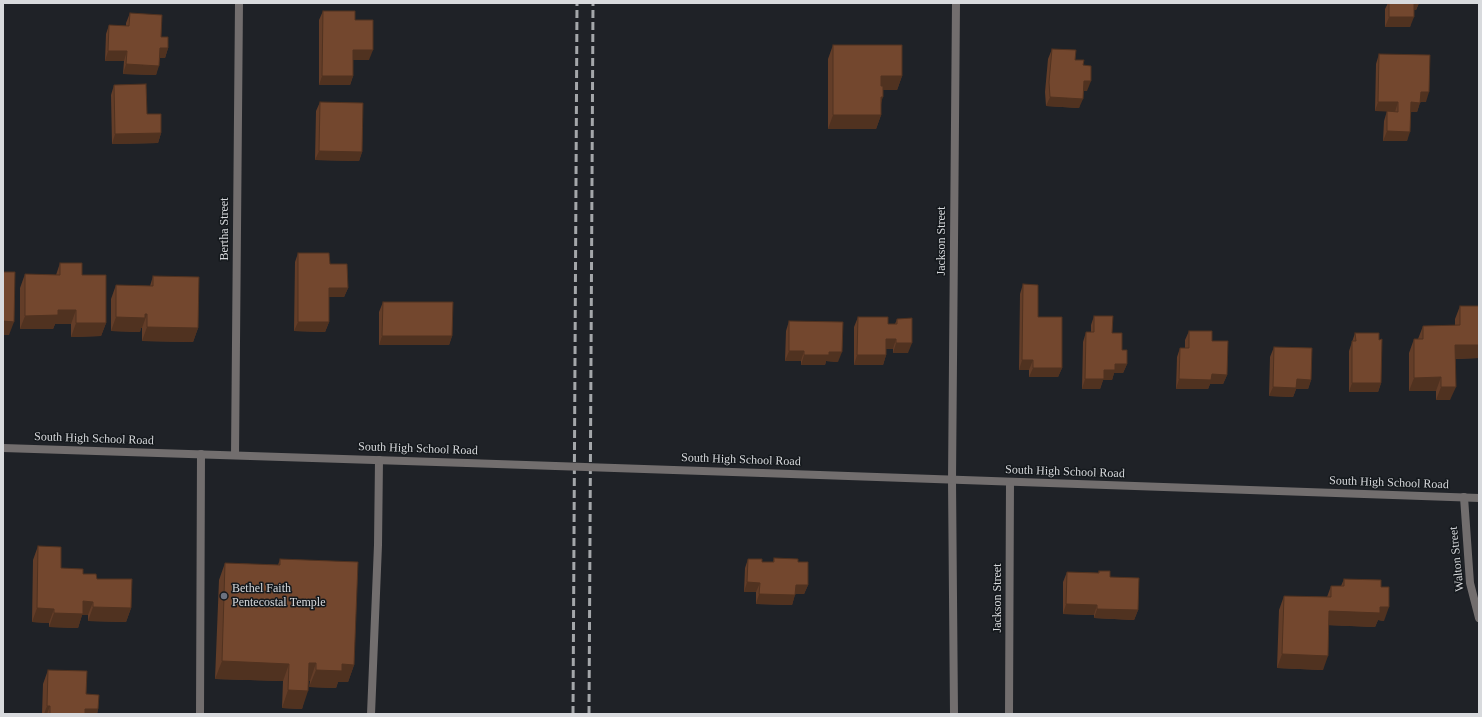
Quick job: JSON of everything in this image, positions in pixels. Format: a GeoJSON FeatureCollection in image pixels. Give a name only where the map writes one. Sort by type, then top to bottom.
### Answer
{"type":"FeatureCollection","features":[{"type":"Feature","properties":{"kind":"street","name":"Bertha Street"},"geometry":{"type":"LineString","coordinates":[[235,455],[239,3]]}},
{"type":"Feature","properties":{"kind":"street","name":"Jackson Street"},"geometry":{"type":"LineString","coordinates":[[954,714],[952,480],[956,3]]}},
{"type":"Feature","properties":{"kind":"street","name":"South High School Road"},"geometry":{"type":"LineString","coordinates":[[3,448],[1479,498]]}},
{"type":"Feature","properties":{"kind":"street"},"geometry":{"type":"LineString","coordinates":[[200,714],[201,454]]}},
{"type":"Feature","properties":{"kind":"street"},"geometry":{"type":"LineString","coordinates":[[371,714],[378,545],[379,460]]}},
{"type":"Feature","properties":{"kind":"street","name":"Jackson Street"},"geometry":{"type":"LineString","coordinates":[[1009,714],[1010,482]]}},
{"type":"Feature","properties":{"kind":"street","name":"Walton Street"},"geometry":{"type":"LineString","coordinates":[[1464,497],[1470,583],[1479,618]]}},
{"type":"Feature","properties":{"kind":"building"},"geometry":{"type":"Polygon","coordinates":[[[1389,3],[1414,3],[1414,17],[1389,17],[1389,3]]]}},
{"type":"Feature","properties":{"kind":"building"},"geometry":{"type":"Polygon","coordinates":[[[323,11],[355,11],[355,20],[373,20],[373,50],[353,50],[353,76],[322,76],[323,11]]]}},
{"type":"Feature","properties":{"kind":"building"},"geometry":{"type":"Polygon","coordinates":[[[130,13],[162,15],[161,37],[168,37],[168,48],[160,48],[159,66],[126,64],[127,51],[108,51],[109,25],[129,26],[130,13]]]}},
{"type":"Feature","properties":{"kind":"building"},"geometry":{"type":"Polygon","coordinates":[[[833,45],[902,45],[902,76],[881,76],[883,97],[881,97],[881,115],[833,115],[833,45]]]}},
{"type":"Feature","properties":{"kind":"building"},"geometry":{"type":"Polygon","coordinates":[[[1052,49],[1076,50],[1075,60],[1084,60],[1083,65],[1091,66],[1091,81],[1084,81],[1083,99],[1050,97],[1049,82],[1052,49]]]}},
{"type":"Feature","properties":{"kind":"building"},"geometry":{"type":"Polygon","coordinates":[[[1379,54],[1430,55],[1429,92],[1421,92],[1420,103],[1411,102],[1410,132],[1387,131],[1387,111],[1398,112],[1398,102],[1378,102],[1379,54]]]}},
{"type":"Feature","properties":{"kind":"building"},"geometry":{"type":"Polygon","coordinates":[[[146,84],[147,114],[161,114],[161,133],[115,134],[114,85],[146,84]]]}},
{"type":"Feature","properties":{"kind":"building"},"geometry":{"type":"Polygon","coordinates":[[[320,102],[363,103],[362,152],[319,151],[320,102]]]}},
{"type":"Feature","properties":{"kind":"building"},"geometry":{"type":"Polygon","coordinates":[[[298,253],[329,253],[330,264],[347,264],[348,288],[329,288],[329,322],[298,322],[298,253]]]}},
{"type":"Feature","properties":{"kind":"building"},"geometry":{"type":"Polygon","coordinates":[[[60,263],[82,263],[82,275],[106,275],[106,323],[76,323],[76,310],[58,310],[58,315],[25,316],[25,274],[60,275],[60,263]]]}},
{"type":"Feature","properties":{"kind":"building"},"geometry":{"type":"Polygon","coordinates":[[[3,272],[15,272],[14,322],[3,321],[3,272]]]}},
{"type":"Feature","properties":{"kind":"building"},"geometry":{"type":"Polygon","coordinates":[[[153,276],[199,277],[198,328],[147,327],[147,314],[145,314],[145,318],[116,317],[116,285],[153,286],[153,276]]]}},
{"type":"Feature","properties":{"kind":"building"},"geometry":{"type":"Polygon","coordinates":[[[1023,284],[1038,285],[1038,317],[1062,317],[1062,368],[1033,368],[1033,360],[1022,360],[1023,284]]]}},
{"type":"Feature","properties":{"kind":"building"},"geometry":{"type":"Polygon","coordinates":[[[383,302],[453,302],[452,336],[382,336],[383,302]]]}},
{"type":"Feature","properties":{"kind":"building"},"geometry":{"type":"Polygon","coordinates":[[[1460,306],[1479,306],[1479,345],[1455,345],[1456,387],[1441,387],[1441,377],[1414,378],[1414,339],[1423,339],[1423,326],[1460,325],[1460,306]]]}},
{"type":"Feature","properties":{"kind":"building"},"geometry":{"type":"Polygon","coordinates":[[[1094,316],[1113,316],[1112,333],[1122,333],[1122,350],[1127,350],[1127,364],[1115,364],[1115,370],[1104,370],[1104,379],[1085,379],[1086,332],[1094,332],[1094,316]]]}},
{"type":"Feature","properties":{"kind":"building"},"geometry":{"type":"Polygon","coordinates":[[[858,317],[888,317],[888,324],[897,324],[897,319],[912,318],[912,343],[896,343],[896,339],[886,339],[886,355],[857,355],[858,317]]]}},
{"type":"Feature","properties":{"kind":"building"},"geometry":{"type":"Polygon","coordinates":[[[789,321],[843,322],[842,352],[829,352],[829,355],[804,355],[804,351],[789,351],[789,321]]]}},
{"type":"Feature","properties":{"kind":"building"},"geometry":{"type":"Polygon","coordinates":[[[1189,331],[1212,331],[1212,341],[1228,341],[1227,375],[1212,374],[1211,380],[1179,379],[1180,348],[1189,348],[1189,331]]]}},
{"type":"Feature","properties":{"kind":"building"},"geometry":{"type":"Polygon","coordinates":[[[1355,333],[1379,333],[1379,340],[1382,339],[1381,383],[1352,383],[1352,341],[1356,341],[1355,333]]]}},
{"type":"Feature","properties":{"kind":"building"},"geometry":{"type":"Polygon","coordinates":[[[1274,347],[1312,348],[1311,380],[1297,379],[1296,388],[1273,387],[1274,347]]]}},
{"type":"Feature","properties":{"kind":"building"},"geometry":{"type":"Polygon","coordinates":[[[38,546],[61,547],[61,568],[83,569],[83,574],[96,574],[97,579],[132,579],[131,608],[93,607],[93,602],[83,601],[83,614],[54,613],[54,609],[37,608],[38,546]]]}},
{"type":"Feature","properties":{"kind":"building"},"geometry":{"type":"Polygon","coordinates":[[[774,558],[798,559],[798,562],[808,562],[808,585],[796,585],[795,595],[759,594],[760,583],[747,582],[748,559],[762,559],[762,562],[774,562],[774,558]]]}},
{"type":"Feature","properties":{"kind":"building"},"geometry":{"type":"Polygon","coordinates":[[[280,559],[358,562],[354,665],[342,664],[342,671],[316,670],[316,663],[309,663],[308,691],[288,690],[289,664],[222,661],[225,563],[280,565],[280,559]]]}},
{"type":"Feature","properties":{"kind":"building"},"geometry":{"type":"Polygon","coordinates":[[[1099,571],[1110,571],[1110,577],[1139,578],[1138,610],[1097,609],[1097,605],[1066,604],[1067,572],[1099,573],[1099,571]]]}},
{"type":"Feature","properties":{"kind":"building"},"geometry":{"type":"Polygon","coordinates":[[[1344,579],[1381,580],[1381,587],[1389,587],[1389,607],[1380,607],[1380,613],[1329,611],[1328,656],[1282,654],[1284,596],[1331,597],[1331,586],[1344,586],[1344,579]]]}},
{"type":"Feature","properties":{"kind":"building"},"geometry":{"type":"Polygon","coordinates":[[[48,670],[87,671],[86,694],[99,695],[98,709],[85,709],[85,714],[50,714],[50,706],[47,706],[48,670]]]}},
{"type":"Feature","properties":{"kind":"railway"},"geometry":{"type":"LineString","coordinates":[[573,714],[577,3]]}},
{"type":"Feature","properties":{"kind":"railway"},"geometry":{"type":"LineString","coordinates":[[589,714],[593,3]]}},
{"type":"Feature","properties":{"kind":"place","name":"Bethel Faith Pentecostal Temple"},"geometry":{"type":"Point","coordinates":[224,596]}}]}
